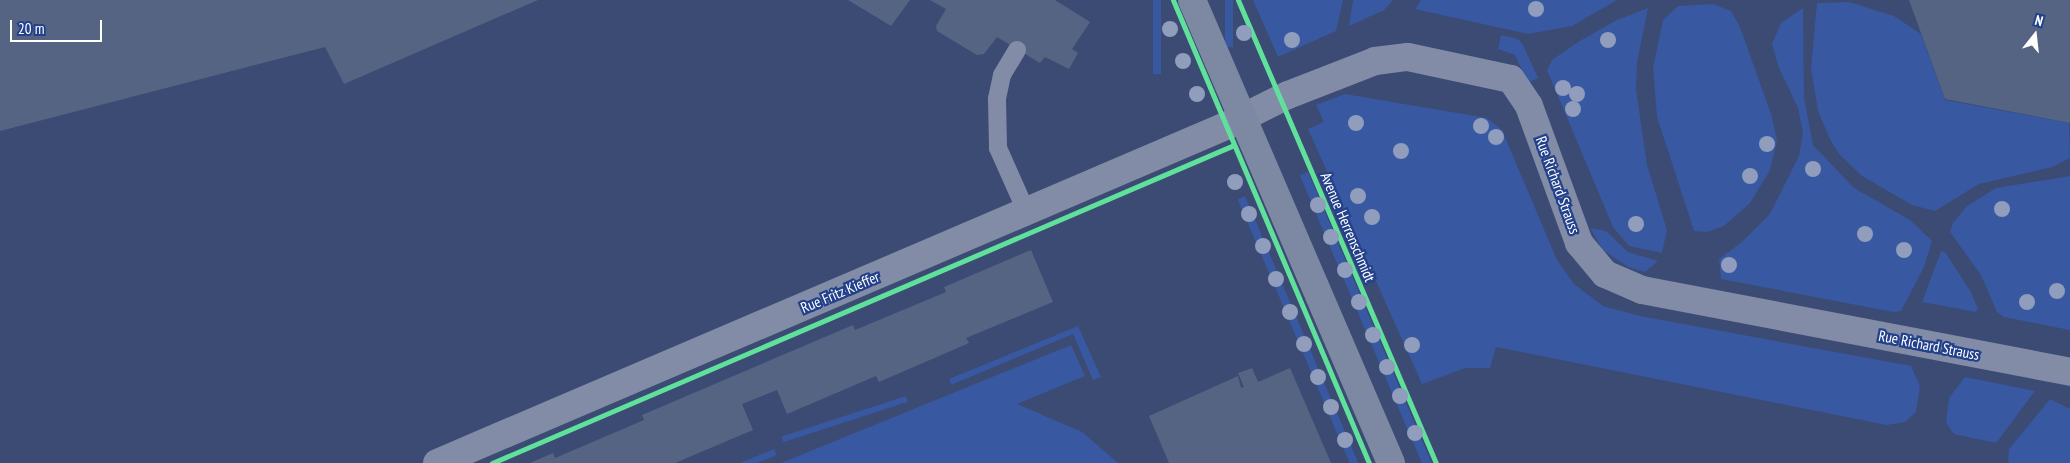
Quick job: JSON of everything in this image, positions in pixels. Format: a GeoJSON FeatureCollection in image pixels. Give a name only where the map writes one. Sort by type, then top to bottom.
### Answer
{"type":"FeatureCollection","features":[{"type":"Feature","properties":{"kind":"main road"},"geometry":{"type":"LineString","coordinates":[[1192,0],[1391,463]]}},
{"type":"Feature","properties":{"kind":"street","name":"Rue Richard Strauss"},"geometry":{"type":"LineString","coordinates":[[1242,117],[1375,61],[1408,57],[1511,79],[1529,106],[1579,243],[1605,274],[1642,290],[1670,296],[2070,372]]}},
{"type":"Feature","properties":{"kind":"street","name":"Rue Fritz Kieffer"},"geometry":{"type":"LineString","coordinates":[[437,463],[1027,212],[1242,117]]}},
{"type":"Feature","properties":{"kind":"lane"},"geometry":{"type":"LineString","coordinates":[[1017,50],[1000,83],[997,99],[998,148],[1027,212]]}},
{"type":"Feature","properties":{"kind":"shaded area"},"geometry":{"type":"Polygon","coordinates":[[[1153,0],[1161,0],[1161,74],[1153,74],[1153,0]]]}},
{"type":"Feature","properties":{"kind":"shaded area"},"geometry":{"type":"Polygon","coordinates":[[[1225,0],[1233,0],[1233,47],[1225,47],[1225,0]]]}},
{"type":"Feature","properties":{"kind":"shaded area"},"geometry":{"type":"Polygon","coordinates":[[[1253,0],[1343,0],[1336,31],[1278,57],[1253,0]]]}},
{"type":"Feature","properties":{"kind":"shaded area"},"geometry":{"type":"Polygon","coordinates":[[[1353,0],[1393,0],[1384,10],[1349,26],[1353,0]]]}},
{"type":"Feature","properties":{"kind":"shaded area"},"geometry":{"type":"Polygon","coordinates":[[[1421,0],[1617,0],[1572,26],[1528,34],[1415,9],[1421,0]]]}},
{"type":"Feature","properties":{"kind":"shaded area"},"geometry":{"type":"Polygon","coordinates":[[[1849,2],[1894,16],[1921,34],[1945,100],[2069,123],[2070,158],[2052,167],[1979,184],[1935,211],[1912,205],[1862,176],[1839,154],[1830,139],[1818,111],[1811,68],[1817,3],[1849,2]]]}},
{"type":"Feature","properties":{"kind":"shaded area"},"geometry":{"type":"Polygon","coordinates":[[[1713,4],[1731,11],[1740,27],[1772,117],[1777,141],[1770,170],[1750,203],[1724,226],[1707,232],[1694,231],[1657,117],[1653,68],[1663,20],[1678,6],[1713,4]]]}},
{"type":"Feature","properties":{"kind":"shaded area"},"geometry":{"type":"Polygon","coordinates":[[[1648,8],[1637,63],[1636,89],[1647,165],[1667,230],[1662,253],[1629,246],[1613,227],[1547,70],[1552,60],[1578,42],[1617,20],[1648,8]]]}},
{"type":"Feature","properties":{"kind":"shaded area"},"geometry":{"type":"Polygon","coordinates":[[[1803,8],[1804,98],[1813,145],[1854,188],[1910,220],[1932,241],[1924,267],[1901,311],[1893,312],[1721,279],[1719,259],[1742,242],[1770,214],[1799,156],[1803,132],[1798,108],[1779,68],[1772,44],[1781,23],[1803,8]]]}},
{"type":"Feature","properties":{"kind":"shaded area"},"geometry":{"type":"Polygon","coordinates":[[[1501,35],[1518,39],[1523,45],[1538,78],[1528,83],[1515,55],[1498,49],[1501,35]]]}},
{"type":"Feature","properties":{"kind":"shaded area"},"geometry":{"type":"Polygon","coordinates":[[[1345,94],[1487,118],[1502,130],[1557,260],[1574,284],[1603,306],[1640,316],[1911,366],[1920,386],[1916,412],[1905,422],[1887,425],[1496,347],[1490,368],[1465,368],[1422,384],[1308,129],[1324,122],[1316,105],[1345,94]]]}},
{"type":"Feature","properties":{"kind":"shaded area"},"geometry":{"type":"Polygon","coordinates":[[[1308,172],[1432,463],[1422,463],[1300,176],[1308,172]]]}},
{"type":"Feature","properties":{"kind":"shaded area"},"geometry":{"type":"Polygon","coordinates":[[[2070,176],[2070,330],[2004,317],[1997,312],[1981,275],[1950,232],[1953,223],[1967,206],[1996,188],[2070,176]]]}},
{"type":"Feature","properties":{"kind":"shaded area"},"geometry":{"type":"Polygon","coordinates":[[[1245,196],[1358,463],[1350,463],[1238,199],[1245,196]]]}},
{"type":"Feature","properties":{"kind":"shaded area"},"geometry":{"type":"Polygon","coordinates":[[[1590,228],[1606,231],[1628,252],[1658,261],[1645,272],[1628,267],[1603,250],[1590,228]]]}},
{"type":"Feature","properties":{"kind":"shaded area"},"geometry":{"type":"Polygon","coordinates":[[[1941,251],[1945,252],[1971,292],[1978,309],[1976,312],[1922,302],[1941,251]]]}},
{"type":"Feature","properties":{"kind":"shaded area"},"geometry":{"type":"Polygon","coordinates":[[[1078,326],[1101,377],[1093,380],[1073,334],[951,385],[949,379],[1078,326]]]}},
{"type":"Feature","properties":{"kind":"shaded area"},"geometry":{"type":"Polygon","coordinates":[[[1071,345],[1085,376],[1017,404],[1082,432],[1118,463],[781,463],[1071,345]]]}},
{"type":"Feature","properties":{"kind":"shaded area"},"geometry":{"type":"Polygon","coordinates":[[[1965,377],[2035,391],[1996,443],[1954,434],[1946,423],[1949,398],[1965,377]]]}},
{"type":"Feature","properties":{"kind":"shaded area"},"geometry":{"type":"Polygon","coordinates":[[[906,396],[908,402],[783,442],[781,436],[906,396]]]}},
{"type":"Feature","properties":{"kind":"shaded area"},"geometry":{"type":"Polygon","coordinates":[[[2050,399],[2070,409],[2070,463],[2008,463],[2009,449],[2050,399]]]}},
{"type":"Feature","properties":{"kind":"shaded area"},"geometry":{"type":"Polygon","coordinates":[[[774,449],[777,455],[757,463],[740,463],[774,449]]]}},
{"type":"Feature","properties":{"kind":"building"},"geometry":{"type":"Polygon","coordinates":[[[0,0],[538,0],[344,84],[325,47],[0,131],[0,0]]]}},
{"type":"Feature","properties":{"kind":"building"},"geometry":{"type":"Polygon","coordinates":[[[848,0],[910,0],[891,26],[848,0]]]}},
{"type":"Feature","properties":{"kind":"building"},"geometry":{"type":"Polygon","coordinates":[[[930,0],[1055,0],[1090,22],[1072,49],[1078,53],[1069,69],[1045,57],[1040,63],[997,37],[984,54],[977,55],[937,31],[936,26],[946,9],[930,0]]]}},
{"type":"Feature","properties":{"kind":"building"},"geometry":{"type":"Polygon","coordinates":[[[1909,0],[2070,0],[2070,123],[1945,99],[1909,0]]]}},
{"type":"Feature","properties":{"kind":"building"},"geometry":{"type":"Polygon","coordinates":[[[1031,250],[1053,302],[966,338],[969,343],[879,382],[876,376],[787,414],[777,390],[742,404],[753,430],[675,463],[530,463],[553,453],[555,458],[644,420],[642,415],[853,325],[855,330],[946,292],[944,287],[1031,250]]]}},
{"type":"Feature","properties":{"kind":"building"},"geometry":{"type":"Polygon","coordinates":[[[1252,368],[1258,382],[1290,368],[1331,463],[1169,463],[1149,416],[1238,376],[1241,388],[1244,387],[1238,373],[1252,368]]]}},
{"type":"Feature","properties":{"kind":"cycle path"},"geometry":{"type":"LineString","coordinates":[[1173,0],[1369,463]]}},
{"type":"Feature","properties":{"kind":"cycle path","name":"Avenue Herrenschmidt"},"geometry":{"type":"LineString","coordinates":[[1238,0],[1436,463]]}},
{"type":"Feature","properties":{"kind":"cycle path"},"geometry":{"type":"LineString","coordinates":[[492,463],[1234,145]]}}]}
